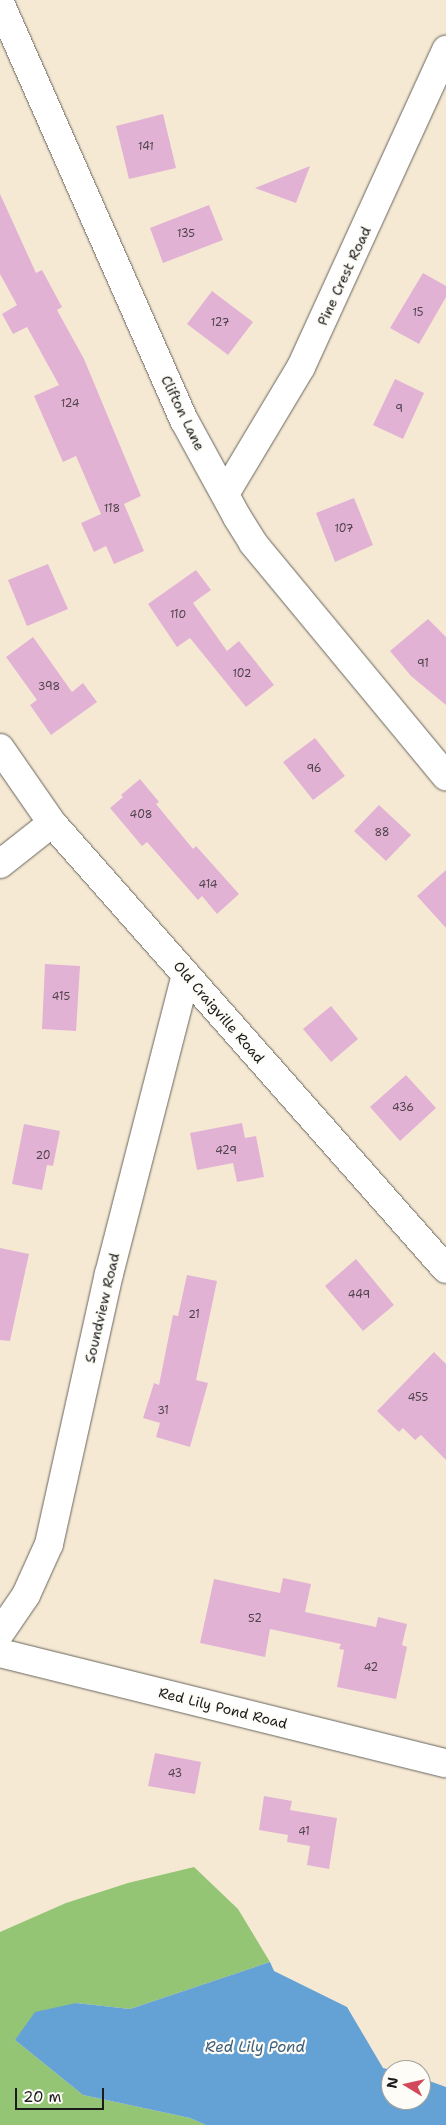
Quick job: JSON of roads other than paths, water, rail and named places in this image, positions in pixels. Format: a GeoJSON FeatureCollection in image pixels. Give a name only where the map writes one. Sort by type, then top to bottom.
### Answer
{"type":"FeatureCollection","features":[{"type":"Feature","properties":{"kind":"street","name":"Clifton Lane"},"geometry":{"type":"LineString","coordinates":[[0,3],[184,420],[224,494],[253,543],[446,776]]}},
{"type":"Feature","properties":{"kind":"street","name":"Pine Crest Road"},"geometry":{"type":"LineString","coordinates":[[224,494],[302,366],[446,50]]}},
{"type":"Feature","properties":{"kind":"street","name":"Old Craigville Road"},"geometry":{"type":"LineString","coordinates":[[0,748],[52,823],[446,1269]]}},
{"type":"Feature","properties":{"kind":"street"},"geometry":{"type":"LineString","coordinates":[[0,864],[52,823]]}},
{"type":"Feature","properties":{"kind":"street","name":"Soundview Road"},"geometry":{"type":"LineString","coordinates":[[0,1633],[26,1595],[49,1544],[109,1274],[186,975]]}},
{"type":"Feature","properties":{"kind":"street","name":"Red Lily Pond Road"},"geometry":{"type":"LineString","coordinates":[[0,1653],[446,1763]]}},
{"type":"Feature","properties":{"kind":"water","name":"Red Lily Pond"},"geometry":{"type":"Polygon","coordinates":[[[270,1962],[274,1971],[347,2007],[381,2065],[381,2110],[431,2110],[431,2082],[446,2087],[446,2125],[206,2125],[190,2118],[83,2095],[15,2040],[35,2012],[76,2003],[130,2009],[270,1962]]]}}]}
